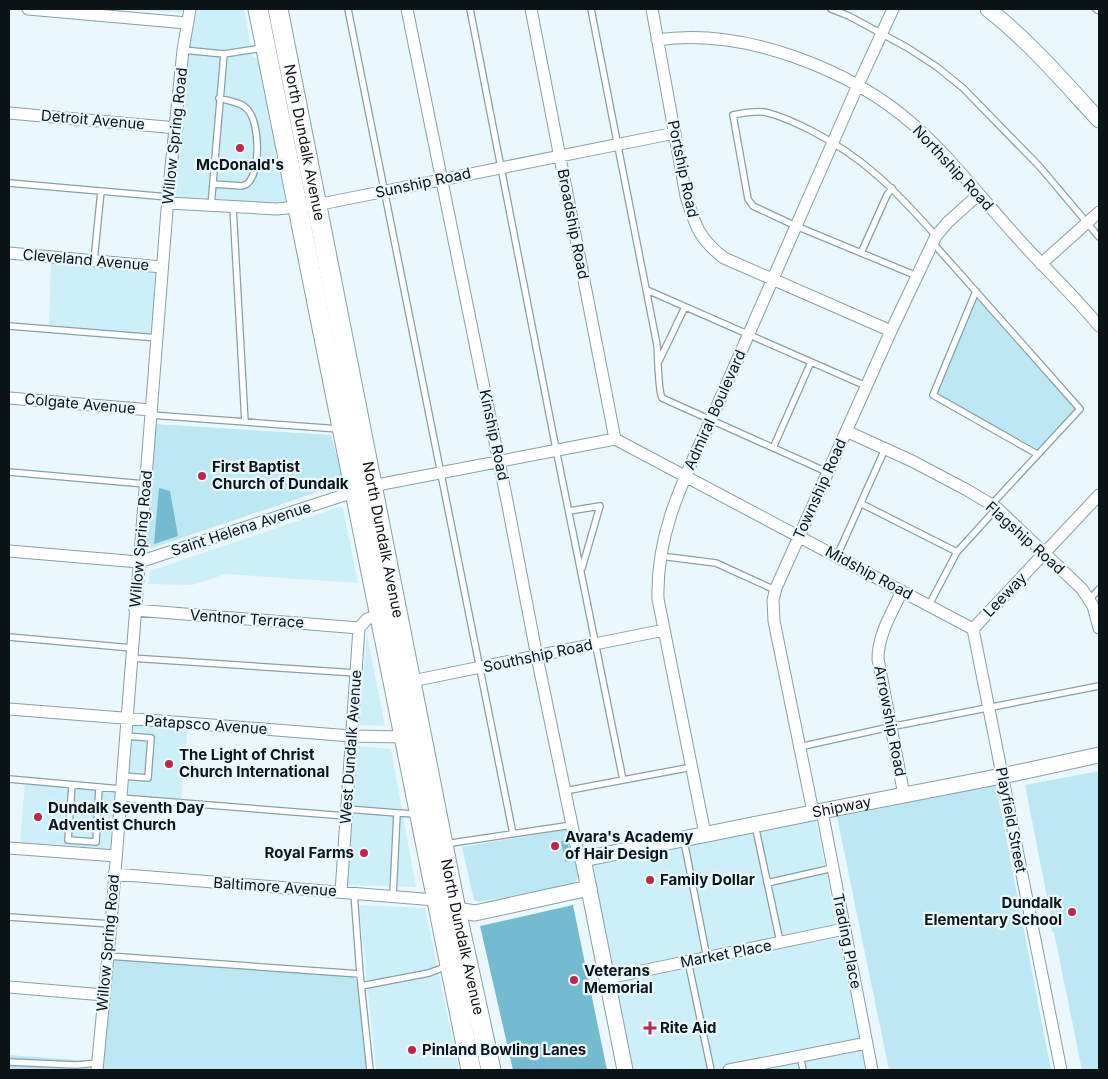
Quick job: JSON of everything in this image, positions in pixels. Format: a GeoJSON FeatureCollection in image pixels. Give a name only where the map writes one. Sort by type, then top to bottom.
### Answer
{"type":"FeatureCollection","features":[{"type":"Feature","properties":{"kind":"main road","name":"North Dundalk Avenue"},"geometry":{"type":"LineString","coordinates":[[258,9],[353,492],[380,615],[471,1070]]}},
{"type":"Feature","properties":{"kind":"main road","name":"North Dundalk Avenue"},"geometry":{"type":"LineString","coordinates":[[278,9],[456,910],[491,1070]]}},
{"type":"Feature","properties":{"kind":"street"},"geometry":{"type":"LineString","coordinates":[[28,9],[141,16],[187,23]]}},
{"type":"Feature","properties":{"kind":"street","name":"Willow Spring Road"},"geometry":{"type":"LineString","coordinates":[[97,1067],[111,924],[158,338],[162,267],[183,50],[190,9]]}},
{"type":"Feature","properties":{"kind":"street","name":"Kinship Road"},"geometry":{"type":"LineString","coordinates":[[406,9],[577,850],[583,860]]}},
{"type":"Feature","properties":{"kind":"street","name":"Broadship Road"},"geometry":{"type":"LineString","coordinates":[[530,9],[615,439]]}},
{"type":"Feature","properties":{"kind":"street","name":"Portship Road"},"geometry":{"type":"LineString","coordinates":[[652,9],[686,196],[702,238],[724,258],[891,330]]}},
{"type":"Feature","properties":{"kind":"street","name":"Admiral Boulevard"},"geometry":{"type":"LineString","coordinates":[[705,834],[658,599],[657,580],[660,556],[668,519],[772,279],[893,9]]}},
{"type":"Feature","properties":{"kind":"street"},"geometry":{"type":"LineString","coordinates":[[988,9],[1001,19],[1099,120]]}},
{"type":"Feature","properties":{"kind":"street","name":"Northship Road"},"geometry":{"type":"LineString","coordinates":[[657,40],[676,37],[708,38],[747,44],[788,55],[858,85],[883,101],[914,125],[939,149],[1040,264],[1099,326]]}},
{"type":"Feature","properties":{"kind":"street","name":"Detroit Avenue"},"geometry":{"type":"LineString","coordinates":[[9,113],[176,128]]}},
{"type":"Feature","properties":{"kind":"street","name":"Sunship Road"},"geometry":{"type":"LineString","coordinates":[[168,200],[233,208],[297,208],[675,133]]}},
{"type":"Feature","properties":{"kind":"street","name":"Township Road"},"geometry":{"type":"LineString","coordinates":[[817,812],[799,747],[774,621],[773,600],[827,472],[934,240],[948,222],[978,195]]}},
{"type":"Feature","properties":{"kind":"street"},"geometry":{"type":"LineString","coordinates":[[1040,264],[1099,212]]}},
{"type":"Feature","properties":{"kind":"street","name":"Cleveland Avenue"},"geometry":{"type":"LineString","coordinates":[[9,253],[162,267]]}},
{"type":"Feature","properties":{"kind":"street","name":"Colgate Avenue"},"geometry":{"type":"LineString","coordinates":[[9,398],[151,413]]}},
{"type":"Feature","properties":{"kind":"street","name":"Flagship Road"},"geometry":{"type":"LineString","coordinates":[[846,431],[912,461],[994,506],[1082,590],[1093,606],[1099,628]]}},
{"type":"Feature","properties":{"kind":"street","name":"Saint Helena Avenue"},"geometry":{"type":"LineString","coordinates":[[9,551],[139,562],[372,486],[615,439]]}},
{"type":"Feature","properties":{"kind":"street","name":"Midship Road"},"geometry":{"type":"LineString","coordinates":[[615,439],[973,629]]}},
{"type":"Feature","properties":{"kind":"street","name":"Leeway"},"geometry":{"type":"LineString","coordinates":[[973,629],[1099,496]]}},
{"type":"Feature","properties":{"kind":"street","name":"Arrowship Road"},"geometry":{"type":"LineString","coordinates":[[902,591],[882,632],[878,648],[878,659],[904,795]]}},
{"type":"Feature","properties":{"kind":"street","name":"Ventnor Terrace"},"geometry":{"type":"LineString","coordinates":[[135,610],[360,628]]}},
{"type":"Feature","properties":{"kind":"street"},"geometry":{"type":"LineString","coordinates":[[360,628],[367,619],[380,615]]}},
{"type":"Feature","properties":{"kind":"street","name":"West Dundalk Avenue"},"geometry":{"type":"LineString","coordinates":[[341,892],[360,628]]}},
{"type":"Feature","properties":{"kind":"street","name":"Playfield Street"},"geometry":{"type":"LineString","coordinates":[[973,629],[1060,1070]]}},
{"type":"Feature","properties":{"kind":"street","name":"Southship Road"},"geometry":{"type":"LineString","coordinates":[[412,681],[664,630]]}},
{"type":"Feature","properties":{"kind":"street","name":"Patapsco Avenue"},"geometry":{"type":"LineString","coordinates":[[9,709],[351,736],[404,737]]}},
{"type":"Feature","properties":{"kind":"street","name":"Shipway"},"geometry":{"type":"LineString","coordinates":[[583,860],[1099,755]]}},
{"type":"Feature","properties":{"kind":"street","name":"Trading Place"},"geometry":{"type":"LineString","coordinates":[[817,812],[833,868],[872,1070]]}},
{"type":"Feature","properties":{"kind":"street"},"geometry":{"type":"LineString","coordinates":[[9,848],[116,856]]}},
{"type":"Feature","properties":{"kind":"street"},"geometry":{"type":"LineString","coordinates":[[583,860],[626,1070]]}},
{"type":"Feature","properties":{"kind":"street","name":"Baltimore Avenue"},"geometry":{"type":"LineString","coordinates":[[114,874],[436,900]]}},
{"type":"Feature","properties":{"kind":"street"},"geometry":{"type":"LineString","coordinates":[[436,900],[456,910],[475,913],[589,888]]}},
{"type":"Feature","properties":{"kind":"street","name":"Market Place"},"geometry":{"type":"LineString","coordinates":[[608,978],[844,929]]}},
{"type":"Feature","properties":{"kind":"street"},"geometry":{"type":"LineString","coordinates":[[9,987],[104,995]]}},
{"type":"Feature","properties":{"kind":"street"},"geometry":{"type":"LineString","coordinates":[[729,1070],[867,1043]]}},
{"type":"Feature","properties":{"kind":"lane"},"geometry":{"type":"LineString","coordinates":[[348,9],[513,834]]}},
{"type":"Feature","properties":{"kind":"lane"},"geometry":{"type":"LineString","coordinates":[[470,9],[623,780]]}},
{"type":"Feature","properties":{"kind":"lane"},"geometry":{"type":"LineString","coordinates":[[591,9],[657,345],[659,393],[662,398],[827,472]]}},
{"type":"Feature","properties":{"kind":"lane"},"geometry":{"type":"LineString","coordinates":[[832,9],[882,33],[937,67],[963,88],[1040,167],[1099,237]]}},
{"type":"Feature","properties":{"kind":"lane"},"geometry":{"type":"LineString","coordinates":[[183,50],[224,54],[265,48]]}},
{"type":"Feature","properties":{"kind":"lane"},"geometry":{"type":"LineString","coordinates":[[211,206],[224,54]]}},
{"type":"Feature","properties":{"kind":"lane"},"geometry":{"type":"LineString","coordinates":[[213,184],[242,186],[247,184],[254,174],[256,163],[257,136],[248,109],[242,105],[219,98]]}},
{"type":"Feature","properties":{"kind":"lane"},"geometry":{"type":"LineString","coordinates":[[917,276],[796,226],[753,206],[748,198],[733,115],[750,112],[766,113],[798,124],[833,142],[866,165],[892,188],[976,291],[1080,409],[1037,454],[957,552],[929,605]]}},
{"type":"Feature","properties":{"kind":"lane"},"geometry":{"type":"LineString","coordinates":[[9,183],[101,191],[168,200]]}},
{"type":"Feature","properties":{"kind":"lane"},"geometry":{"type":"LineString","coordinates":[[861,253],[892,188]]}},
{"type":"Feature","properties":{"kind":"lane"},"geometry":{"type":"LineString","coordinates":[[94,261],[101,191]]}},
{"type":"Feature","properties":{"kind":"lane"},"geometry":{"type":"LineString","coordinates":[[233,208],[246,422]]}},
{"type":"Feature","properties":{"kind":"lane"},"geometry":{"type":"LineString","coordinates":[[647,290],[866,386]]}},
{"type":"Feature","properties":{"kind":"lane"},"geometry":{"type":"LineString","coordinates":[[976,291],[933,395],[1037,454]]}},
{"type":"Feature","properties":{"kind":"lane"},"geometry":{"type":"LineString","coordinates":[[658,362],[685,307]]}},
{"type":"Feature","properties":{"kind":"lane"},"geometry":{"type":"LineString","coordinates":[[9,326],[158,338]]}},
{"type":"Feature","properties":{"kind":"lane"},"geometry":{"type":"LineString","coordinates":[[773,448],[811,362]]}},
{"type":"Feature","properties":{"kind":"lane"},"geometry":{"type":"LineString","coordinates":[[151,413],[342,430]]}},
{"type":"Feature","properties":{"kind":"lane"},"geometry":{"type":"LineString","coordinates":[[837,556],[862,504],[885,449]]}},
{"type":"Feature","properties":{"kind":"lane"},"geometry":{"type":"LineString","coordinates":[[9,472],[145,484]]}},
{"type":"Feature","properties":{"kind":"lane"},"geometry":{"type":"LineString","coordinates":[[862,504],[957,552]]}},
{"type":"Feature","properties":{"kind":"lane"},"geometry":{"type":"LineString","coordinates":[[569,511],[600,506],[581,571]]}},
{"type":"Feature","properties":{"kind":"lane"},"geometry":{"type":"LineString","coordinates":[[660,556],[716,563],[776,590]]}},
{"type":"Feature","properties":{"kind":"lane"},"geometry":{"type":"LineString","coordinates":[[1089,600],[1099,588]]}},
{"type":"Feature","properties":{"kind":"lane"},"geometry":{"type":"LineString","coordinates":[[9,638],[132,653],[356,673]]}},
{"type":"Feature","properties":{"kind":"lane"},"geometry":{"type":"LineString","coordinates":[[799,747],[988,707],[1099,686]]}},
{"type":"Feature","properties":{"kind":"lane"},"geometry":{"type":"LineString","coordinates":[[122,776],[148,778],[151,738],[125,736]]}},
{"type":"Feature","properties":{"kind":"lane"},"geometry":{"type":"LineString","coordinates":[[565,790],[692,767]]}},
{"type":"Feature","properties":{"kind":"lane"},"geometry":{"type":"LineString","coordinates":[[9,779],[99,787],[121,793],[347,812],[419,814]]}},
{"type":"Feature","properties":{"kind":"lane"},"geometry":{"type":"LineString","coordinates":[[72,785],[68,840],[96,842],[99,787]]}},
{"type":"Feature","properties":{"kind":"lane"},"geometry":{"type":"LineString","coordinates":[[393,896],[397,813]]}},
{"type":"Feature","properties":{"kind":"lane"},"geometry":{"type":"LineString","coordinates":[[443,845],[572,825]]}},
{"type":"Feature","properties":{"kind":"lane"},"geometry":{"type":"LineString","coordinates":[[755,825],[780,943]]}},
{"type":"Feature","properties":{"kind":"lane"},"geometry":{"type":"LineString","coordinates":[[684,839],[707,958]]}},
{"type":"Feature","properties":{"kind":"lane"},"geometry":{"type":"LineString","coordinates":[[767,882],[833,868]]}},
{"type":"Feature","properties":{"kind":"lane"},"geometry":{"type":"LineString","coordinates":[[354,892],[370,1070]]}},
{"type":"Feature","properties":{"kind":"lane"},"geometry":{"type":"LineString","coordinates":[[9,917],[111,924]]}},
{"type":"Feature","properties":{"kind":"lane"},"geometry":{"type":"LineString","coordinates":[[108,956],[360,974]]}},
{"type":"Feature","properties":{"kind":"lane"},"geometry":{"type":"LineString","coordinates":[[688,961],[711,1070]]}},
{"type":"Feature","properties":{"kind":"lane"},"geometry":{"type":"LineString","coordinates":[[361,986],[429,973],[449,965]]}},
{"type":"Feature","properties":{"kind":"lane"},"geometry":{"type":"LineString","coordinates":[[800,1055],[803,1070]]}},
{"type":"Feature","properties":{"kind":"lane"},"geometry":{"type":"LineString","coordinates":[[9,1062],[97,1067]]}},
{"type":"Feature","properties":{"kind":"shaded area"},"geometry":{"type":"Polygon","coordinates":[[[127,9],[184,9],[184,13],[127,9]]]}},
{"type":"Feature","properties":{"kind":"shaded area"},"geometry":{"type":"Polygon","coordinates":[[[197,9],[244,9],[253,57],[257,58],[286,203],[174,200],[186,52],[190,52],[197,9]]]}},
{"type":"Feature","properties":{"kind":"shaded area"},"geometry":{"type":"Polygon","coordinates":[[[51,262],[158,270],[153,335],[49,325],[51,262]]]}},
{"type":"Feature","properties":{"kind":"shaded area"},"geometry":{"type":"Polygon","coordinates":[[[976,295],[1077,408],[1038,449],[936,394],[976,295]]]}},
{"type":"Feature","properties":{"kind":"shaded area"},"geometry":{"type":"Polygon","coordinates":[[[154,424],[331,435],[344,483],[146,550],[154,424]]]}},
{"type":"Feature","properties":{"kind":"shaded area"},"geometry":{"type":"Polygon","coordinates":[[[159,488],[170,491],[178,536],[154,544],[159,488]]]}},
{"type":"Feature","properties":{"kind":"shaded area"},"geometry":{"type":"Polygon","coordinates":[[[339,507],[343,508],[358,583],[226,574],[192,585],[148,584],[150,571],[339,507]]]}},
{"type":"Feature","properties":{"kind":"shaded area"},"geometry":{"type":"Polygon","coordinates":[[[367,635],[385,726],[359,725],[367,635]]]}},
{"type":"Feature","properties":{"kind":"shaded area"},"geometry":{"type":"Polygon","coordinates":[[[133,722],[188,726],[181,800],[127,795],[133,722]]]}},
{"type":"Feature","properties":{"kind":"shaded area"},"geometry":{"type":"Polygon","coordinates":[[[356,746],[391,749],[416,887],[346,885],[356,746]]]}},
{"type":"Feature","properties":{"kind":"shaded area","name":"Dundalk Elementary School"},"geometry":{"type":"Polygon","coordinates":[[[1099,771],[1099,1070],[1082,1070],[1054,932],[1052,932],[1049,907],[1025,785],[1099,771]]]}},
{"type":"Feature","properties":{"kind":"shaded area"},"geometry":{"type":"Polygon","coordinates":[[[25,782],[116,790],[112,851],[20,843],[25,782]]]}},
{"type":"Feature","properties":{"kind":"shaded area"},"geometry":{"type":"Polygon","coordinates":[[[996,785],[1051,1070],[889,1070],[837,817],[996,785]]]}},
{"type":"Feature","properties":{"kind":"shaded area"},"geometry":{"type":"Polygon","coordinates":[[[815,816],[836,925],[841,932],[861,1038],[858,1039],[866,1070],[630,1070],[613,972],[590,861],[815,816]]]}},
{"type":"Feature","properties":{"kind":"shaded area"},"geometry":{"type":"Polygon","coordinates":[[[568,829],[578,876],[574,885],[478,902],[474,900],[462,847],[568,829]]]}},
{"type":"Feature","properties":{"kind":"shaded area"},"geometry":{"type":"Polygon","coordinates":[[[567,840],[572,860],[565,862],[561,841],[567,840]]]}},
{"type":"Feature","properties":{"kind":"shaded area"},"geometry":{"type":"Polygon","coordinates":[[[359,905],[425,908],[459,1070],[376,1070],[359,905]]]}},
{"type":"Feature","properties":{"kind":"shaded area"},"geometry":{"type":"Polygon","coordinates":[[[573,905],[607,1070],[513,1070],[480,926],[573,905]]]}},
{"type":"Feature","properties":{"kind":"shaded area"},"geometry":{"type":"Polygon","coordinates":[[[113,959],[351,976],[357,980],[367,1070],[102,1070],[113,959]]]}},
{"type":"Feature","properties":{"kind":"shaded area"},"geometry":{"type":"Polygon","coordinates":[[[9,1055],[88,1061],[88,1070],[9,1070],[9,1055]]]}},
{"type":"Feature","properties":{"kind":"place","name":"McDonald's"},"geometry":{"type":"Point","coordinates":[240,148]}},
{"type":"Feature","properties":{"kind":"place","name":"First Baptist Church of Dundalk"},"geometry":{"type":"Point","coordinates":[202,476]}},
{"type":"Feature","properties":{"kind":"place","name":"The Light of Christ Church International"},"geometry":{"type":"Point","coordinates":[169,764]}},
{"type":"Feature","properties":{"kind":"place","name":"Dundalk Seventh Day Adventist Church"},"geometry":{"type":"Point","coordinates":[38,817]}},
{"type":"Feature","properties":{"kind":"place","name":"Avara's Academy of Hair Design"},"geometry":{"type":"Point","coordinates":[555,846]}},
{"type":"Feature","properties":{"kind":"place","name":"Royal Farms"},"geometry":{"type":"Point","coordinates":[364,853]}},
{"type":"Feature","properties":{"kind":"place","name":"Family Dollar"},"geometry":{"type":"Point","coordinates":[650,880]}},
{"type":"Feature","properties":{"kind":"place","name":"Dundalk Elementary School"},"geometry":{"type":"Point","coordinates":[1072,912]}},
{"type":"Feature","properties":{"kind":"place","name":"Veterans Memorial"},"geometry":{"type":"Point","coordinates":[574,980]}},
{"type":"Feature","properties":{"kind":"place","name":"Rite Aid"},"geometry":{"type":"Point","coordinates":[650,1028]}},
{"type":"Feature","properties":{"kind":"place","name":"Pinland Bowling Lanes"},"geometry":{"type":"Point","coordinates":[412,1050]}}]}
